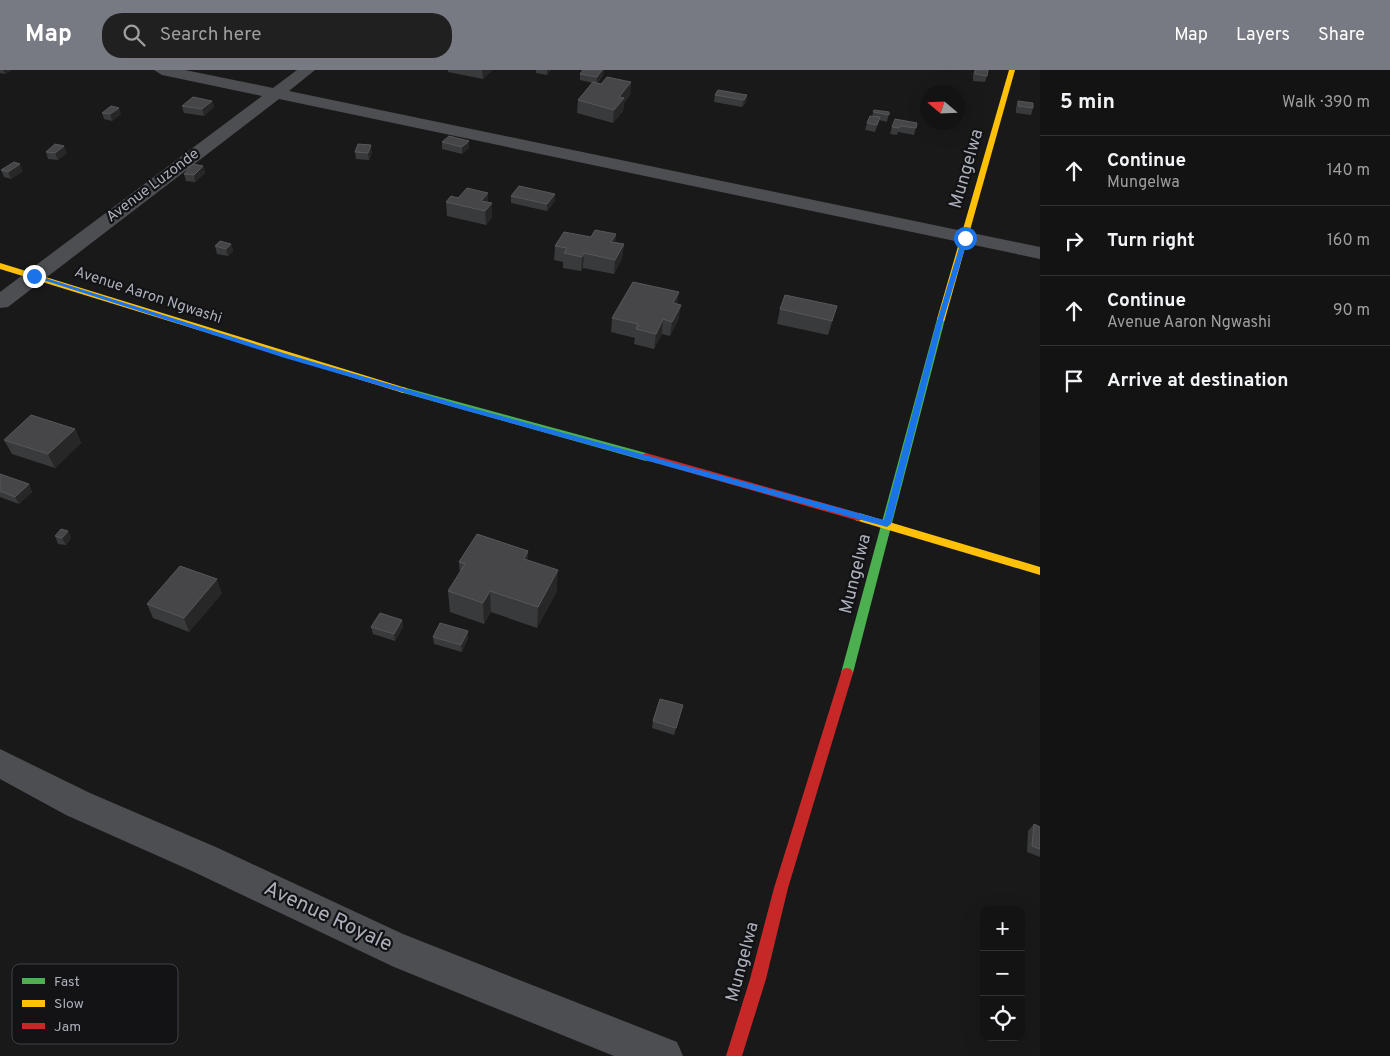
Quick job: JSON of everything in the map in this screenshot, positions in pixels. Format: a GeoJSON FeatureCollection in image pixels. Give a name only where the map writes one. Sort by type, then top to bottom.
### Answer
{"type":"FeatureCollection","features":[{"type":"Feature","properties":{"kind":"street"},"geometry":{"type":"LineString","coordinates":[[162,70],[1040,253]]}},
{"type":"Feature","properties":{"kind":"street","name":"Avenue Luzonde"},"geometry":{"type":"LineString","coordinates":[[0,302],[307,70]]}},
{"type":"Feature","properties":{"kind":"street","name":"Mungelwa"},"geometry":{"type":"LineString","coordinates":[[734,1056],[758,979],[780,888],[826,746],[861,627],[940,321],[965,238],[978,182],[996,129],[1012,70]]}},
{"type":"Feature","properties":{"kind":"street","name":"Avenue Aaron Ngwashi"},"geometry":{"type":"LineString","coordinates":[[0,266],[288,356],[462,407],[887,524],[1040,571]]}},
{"type":"Feature","properties":{"kind":"street","name":"Avenue Royale"},"geometry":{"type":"LineString","coordinates":[[0,763],[78,804],[206,860],[394,949],[663,1056]]}},
{"type":"Feature","properties":{"kind":"building"},"geometry":{"type":"Polygon","coordinates":[[[583,70],[602,70],[597,77],[580,74],[583,70]]]}},
{"type":"Feature","properties":{"kind":"building"},"geometry":{"type":"Polygon","coordinates":[[[975,70],[988,70],[987,76],[975,74],[975,70]]]}},
{"type":"Feature","properties":{"kind":"building"},"geometry":{"type":"Polygon","coordinates":[[[607,77],[631,82],[619,97],[624,98],[614,110],[578,100],[593,82],[601,84],[607,77]]]}},
{"type":"Feature","properties":{"kind":"building"},"geometry":{"type":"Polygon","coordinates":[[[718,90],[747,95],[744,100],[715,95],[718,90]]]}},
{"type":"Feature","properties":{"kind":"building"},"geometry":{"type":"Polygon","coordinates":[[[193,97],[212,101],[202,109],[182,106],[193,97]]]}},
{"type":"Feature","properties":{"kind":"building"},"geometry":{"type":"Polygon","coordinates":[[[1018,101],[1033,103],[1033,108],[1018,106],[1018,101]]]}},
{"type":"Feature","properties":{"kind":"building"},"geometry":{"type":"Polygon","coordinates":[[[111,106],[119,108],[110,114],[102,113],[111,106]]]}},
{"type":"Feature","properties":{"kind":"building"},"geometry":{"type":"Polygon","coordinates":[[[874,110],[889,112],[889,115],[873,112],[874,110]]]}},
{"type":"Feature","properties":{"kind":"building"},"geometry":{"type":"Polygon","coordinates":[[[870,116],[880,117],[877,125],[867,123],[870,116]]]}},
{"type":"Feature","properties":{"kind":"building"},"geometry":{"type":"Polygon","coordinates":[[[895,119],[917,123],[916,128],[892,127],[895,119]]]}},
{"type":"Feature","properties":{"kind":"building"},"geometry":{"type":"Polygon","coordinates":[[[449,136],[469,141],[462,147],[442,142],[449,136]]]}},
{"type":"Feature","properties":{"kind":"building"},"geometry":{"type":"Polygon","coordinates":[[[55,144],[64,146],[55,153],[46,152],[55,144]]]}},
{"type":"Feature","properties":{"kind":"building"},"geometry":{"type":"Polygon","coordinates":[[[358,144],[371,145],[368,153],[355,152],[358,144]]]}},
{"type":"Feature","properties":{"kind":"building"},"geometry":{"type":"Polygon","coordinates":[[[14,162],[20,164],[8,172],[1,170],[14,162]]]}},
{"type":"Feature","properties":{"kind":"building"},"geometry":{"type":"Polygon","coordinates":[[[193,164],[203,166],[194,175],[184,174],[193,164]]]}},
{"type":"Feature","properties":{"kind":"building"},"geometry":{"type":"Polygon","coordinates":[[[519,186],[555,194],[547,204],[511,196],[519,186]]]}},
{"type":"Feature","properties":{"kind":"building"},"geometry":{"type":"Polygon","coordinates":[[[467,188],[488,193],[481,201],[492,203],[485,211],[446,202],[451,196],[458,198],[467,188]]]}},
{"type":"Feature","properties":{"kind":"building"},"geometry":{"type":"Polygon","coordinates":[[[595,230],[616,234],[611,242],[624,244],[615,260],[584,253],[582,257],[564,253],[567,248],[555,246],[564,232],[591,237],[595,230]]]}},
{"type":"Feature","properties":{"kind":"building"},"geometry":{"type":"Polygon","coordinates":[[[220,241],[231,244],[226,249],[215,246],[220,241]]]}},
{"type":"Feature","properties":{"kind":"building"},"geometry":{"type":"Polygon","coordinates":[[[633,282],[679,292],[673,303],[681,305],[672,322],[663,319],[656,334],[636,329],[638,324],[612,318],[633,282]]]}},
{"type":"Feature","properties":{"kind":"building"},"geometry":{"type":"Polygon","coordinates":[[[785,295],[837,306],[832,321],[780,309],[785,295]]]}},
{"type":"Feature","properties":{"kind":"building"},"geometry":{"type":"Polygon","coordinates":[[[31,415],[75,429],[48,454],[4,440],[31,415]]]}},
{"type":"Feature","properties":{"kind":"building"},"geometry":{"type":"Polygon","coordinates":[[[0,474],[29,484],[15,497],[0,491],[0,474]]]}},
{"type":"Feature","properties":{"kind":"building"},"geometry":{"type":"Polygon","coordinates":[[[61,529],[68,531],[62,538],[55,536],[61,529]]]}},
{"type":"Feature","properties":{"kind":"building"},"geometry":{"type":"Polygon","coordinates":[[[477,534],[528,551],[524,559],[558,570],[538,607],[490,591],[483,603],[448,591],[465,564],[459,562],[477,534]]]}},
{"type":"Feature","properties":{"kind":"building"},"geometry":{"type":"Polygon","coordinates":[[[180,566],[217,579],[184,618],[147,604],[180,566]]]}},
{"type":"Feature","properties":{"kind":"building"},"geometry":{"type":"Polygon","coordinates":[[[380,613],[402,620],[394,634],[371,627],[380,613]]]}},
{"type":"Feature","properties":{"kind":"building"},"geometry":{"type":"Polygon","coordinates":[[[440,623],[468,631],[461,645],[433,637],[440,623]]]}},
{"type":"Feature","properties":{"kind":"building"},"geometry":{"type":"Polygon","coordinates":[[[660,699],[683,705],[676,728],[653,721],[660,699]]]}},
{"type":"Feature","properties":{"kind":"building"},"geometry":{"type":"Polygon","coordinates":[[[1034,824],[1040,827],[1040,849],[1032,846],[1034,824]]]}},
{"type":"Feature","properties":{"kind":"traffic: fast"},"geometry":{"type":"LineString","coordinates":[[847,673],[941,319]]}},
{"type":"Feature","properties":{"kind":"traffic: fast"},"geometry":{"type":"LineString","coordinates":[[403,390],[646,457]]}},
{"type":"Feature","properties":{"kind":"traffic: slow"},"geometry":{"type":"LineString","coordinates":[[941,319],[1012,70]]}},
{"type":"Feature","properties":{"kind":"traffic: slow"},"geometry":{"type":"LineString","coordinates":[[0,266],[403,390]]}},
{"type":"Feature","properties":{"kind":"traffic: slow"},"geometry":{"type":"LineString","coordinates":[[859,517],[1040,571]]}},
{"type":"Feature","properties":{"kind":"traffic: jam"},"geometry":{"type":"LineString","coordinates":[[646,457],[859,517]]}},
{"type":"Feature","properties":{"kind":"traffic: jam"},"geometry":{"type":"LineString","coordinates":[[734,1056],[758,979],[781,888],[847,673]]}},
{"type":"Feature","properties":{"kind":"route"},"geometry":{"type":"LineString","coordinates":[[34,276],[288,356],[462,407],[887,524],[940,321],[965,238]]}}]}
